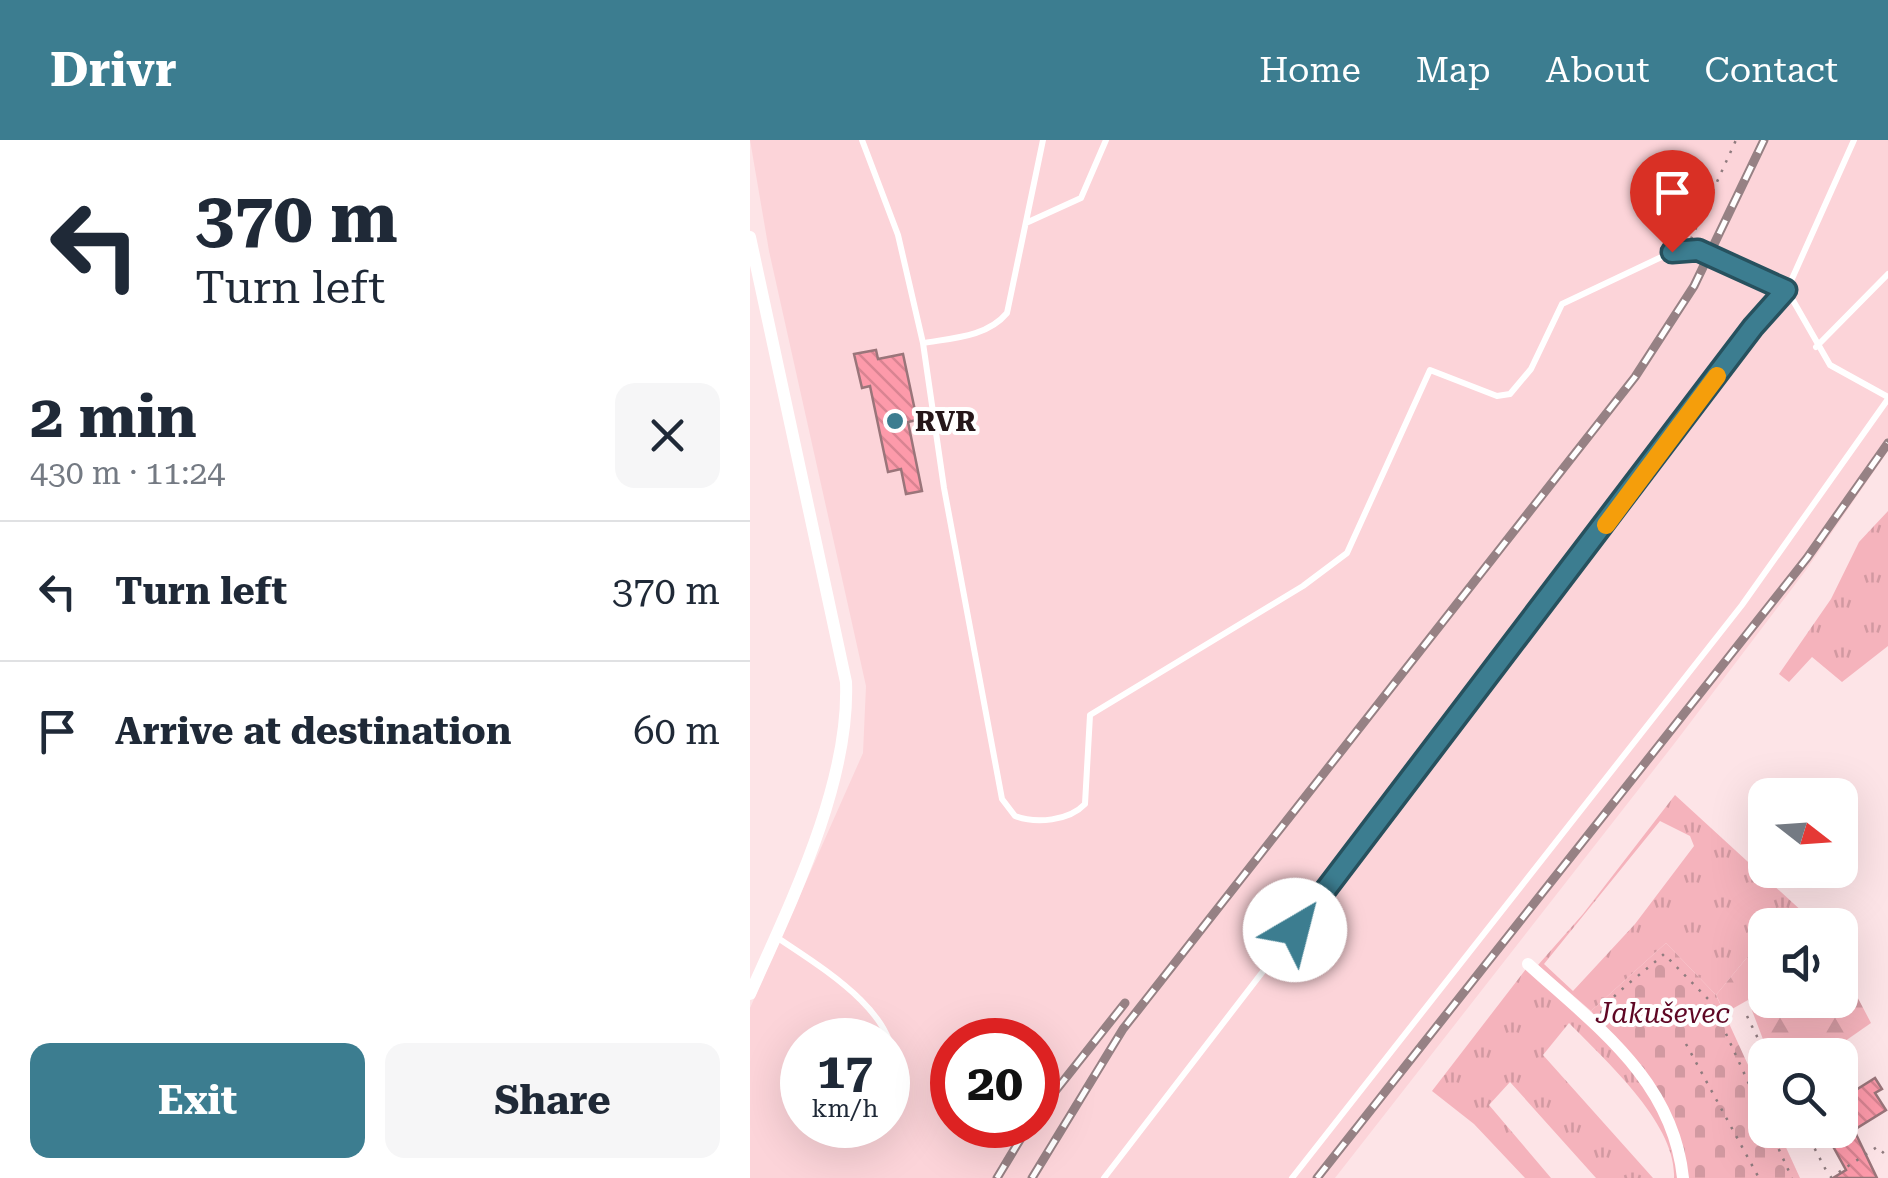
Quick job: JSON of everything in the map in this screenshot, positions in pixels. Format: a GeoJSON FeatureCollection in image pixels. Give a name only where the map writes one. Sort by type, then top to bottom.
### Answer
{"type":"FeatureCollection","features":[{"type":"Feature","properties":{"kind":"street"},"geometry":{"type":"LineString","coordinates":[[750,237],[846,682],[848,721],[835,781],[750,994]]}},
{"type":"Feature","properties":{"kind":"street"},"geometry":{"type":"LineString","coordinates":[[1528,964],[1643,1074],[1674,1128],[1683,1178]]}},
{"type":"Feature","properties":{"kind":"lane"},"geometry":{"type":"LineString","coordinates":[[862,140],[898,235],[923,342],[944,488],[1002,799],[1015,816],[1058,818],[1078,812],[1085,804],[1090,715],[1303,586],[1347,553],[1430,370],[1491,394],[1510,394],[1531,369],[1562,304],[1687,249],[1786,290],[1830,365],[1888,398],[1742,605],[1292,1178]]}},
{"type":"Feature","properties":{"kind":"lane"},"geometry":{"type":"LineString","coordinates":[[923,342],[972,335],[997,325],[1012,296],[1042,140]]}},
{"type":"Feature","properties":{"kind":"lane"},"geometry":{"type":"LineString","coordinates":[[1026,224],[1080,198],[1106,140]]}},
{"type":"Feature","properties":{"kind":"lane"},"geometry":{"type":"LineString","coordinates":[[1104,1178],[1753,327],[1786,290],[1854,140]]}},
{"type":"Feature","properties":{"kind":"lane"},"geometry":{"type":"LineString","coordinates":[[1816,347],[1888,274]]}},
{"type":"Feature","properties":{"kind":"lane"},"geometry":{"type":"LineString","coordinates":[[774,935],[852,990],[873,1018]]}},
{"type":"Feature","properties":{"kind":"path"},"geometry":{"type":"LineString","coordinates":[[1687,249],[1736,140]]}},
{"type":"Feature","properties":{"kind":"path"},"geometry":{"type":"LineString","coordinates":[[1600,1014],[1606,1002],[1631,986],[1664,954],[1712,1003],[1748,1082]]}},
{"type":"Feature","properties":{"kind":"path"},"geometry":{"type":"LineString","coordinates":[[1747,1016],[1758,1038]]}},
{"type":"Feature","properties":{"kind":"path"},"geometry":{"type":"LineString","coordinates":[[1686,1044],[1759,1178]]}},
{"type":"Feature","properties":{"kind":"path"},"geometry":{"type":"LineString","coordinates":[[1814,1148],[1830,1178],[1876,1146],[1888,1157]]}},
{"type":"Feature","properties":{"kind":"path"},"geometry":{"type":"LineString","coordinates":[[1778,1148],[1792,1178]]}},
{"type":"Feature","properties":{"kind":"shaded area"},"geometry":{"type":"Polygon","coordinates":[[[750,140],[1888,140],[1888,451],[1806,570],[1674,744],[1335,1178],[750,1178],[750,1008],[863,753],[866,686],[769,251],[750,140]]]}},
{"type":"Feature","properties":{"kind":"green space"},"geometry":{"type":"Polygon","coordinates":[[[1888,511],[1888,646],[1842,682],[1812,657],[1789,682],[1779,674],[1831,599],[1859,542],[1888,511]]]}},
{"type":"Feature","properties":{"kind":"green space"},"geometry":{"type":"Polygon","coordinates":[[[1675,795],[1748,862],[1748,888],[1777,888],[1798,908],[1748,908],[1748,956],[1716,995],[1666,943],[1591,1011],[1538,965],[1583,914],[1675,795]],[[1660,821],[1544,964],[1573,991],[1635,924],[1694,846],[1690,836],[1660,821]]]}},
{"type":"Feature","properties":{"kind":"green space","name":"Jakuševec"},"geometry":{"type":"Polygon","coordinates":[[[1666,943],[1716,995],[1748,1065],[1748,1148],[1786,1148],[1800,1178],[1688,1178],[1676,1127],[1666,1106],[1591,1011],[1666,943]]]}},
{"type":"Feature","properties":{"kind":"green space"},"geometry":{"type":"Polygon","coordinates":[[[1748,956],[1748,1000],[1725,1013],[1716,995],[1748,956]]]}},
{"type":"Feature","properties":{"kind":"green space"},"geometry":{"type":"Polygon","coordinates":[[[1526,969],[1641,1078],[1665,1117],[1679,1178],[1674,1178],[1672,1157],[1652,1115],[1569,1023],[1543,1055],[1653,1178],[1596,1178],[1510,1082],[1489,1105],[1551,1178],[1525,1178],[1474,1124],[1432,1091],[1526,969]]]}},
{"type":"Feature","properties":{"kind":"green space"},"geometry":{"type":"Polygon","coordinates":[[[1858,998],[1871,1023],[1849,1038],[1763,1038],[1755,1018],[1858,1018],[1858,998]]]}},
{"type":"Feature","properties":{"kind":"building","name":"RVR"},"geometry":{"type":"Polygon","coordinates":[[[876,350],[878,359],[903,354],[917,420],[908,422],[922,491],[906,494],[901,469],[888,472],[870,386],[862,388],[854,354],[876,350]]]}},
{"type":"Feature","properties":{"kind":"building"},"geometry":{"type":"Polygon","coordinates":[[[1875,1078],[1882,1089],[1875,1093],[1886,1110],[1858,1128],[1858,1089],[1875,1078]]]}},
{"type":"Feature","properties":{"kind":"building"},"geometry":{"type":"Polygon","coordinates":[[[1858,1138],[1877,1178],[1833,1178],[1846,1170],[1834,1148],[1858,1148],[1858,1138]]]}},
{"type":"Feature","properties":{"kind":"railway"},"geometry":{"type":"LineString","coordinates":[[1032,1178],[1123,1029],[1635,377],[1694,286],[1764,140]]}},
{"type":"Feature","properties":{"kind":"railway"},"geometry":{"type":"LineString","coordinates":[[1317,1178],[1807,558],[1888,443]]}},
{"type":"Feature","properties":{"kind":"railway"},"geometry":{"type":"LineString","coordinates":[[1060,1085],[1125,1003]]}},
{"type":"Feature","properties":{"kind":"railway"},"geometry":{"type":"LineString","coordinates":[[997,1178],[1015,1148]]}},
{"type":"Feature","properties":{"kind":"slow traffic"},"geometry":{"type":"LineString","coordinates":[[1606,525],[1717,376]]}},
{"type":"Feature","properties":{"kind":"place","name":"RVR"},"geometry":{"type":"Point","coordinates":[895,421]}},
{"type":"Feature","properties":{"kind":"route"},"geometry":{"type":"LineString","coordinates":[[1295,930],[1627,498],[1753,327],[1786,290],[1698,250],[1672,252]]}}]}
